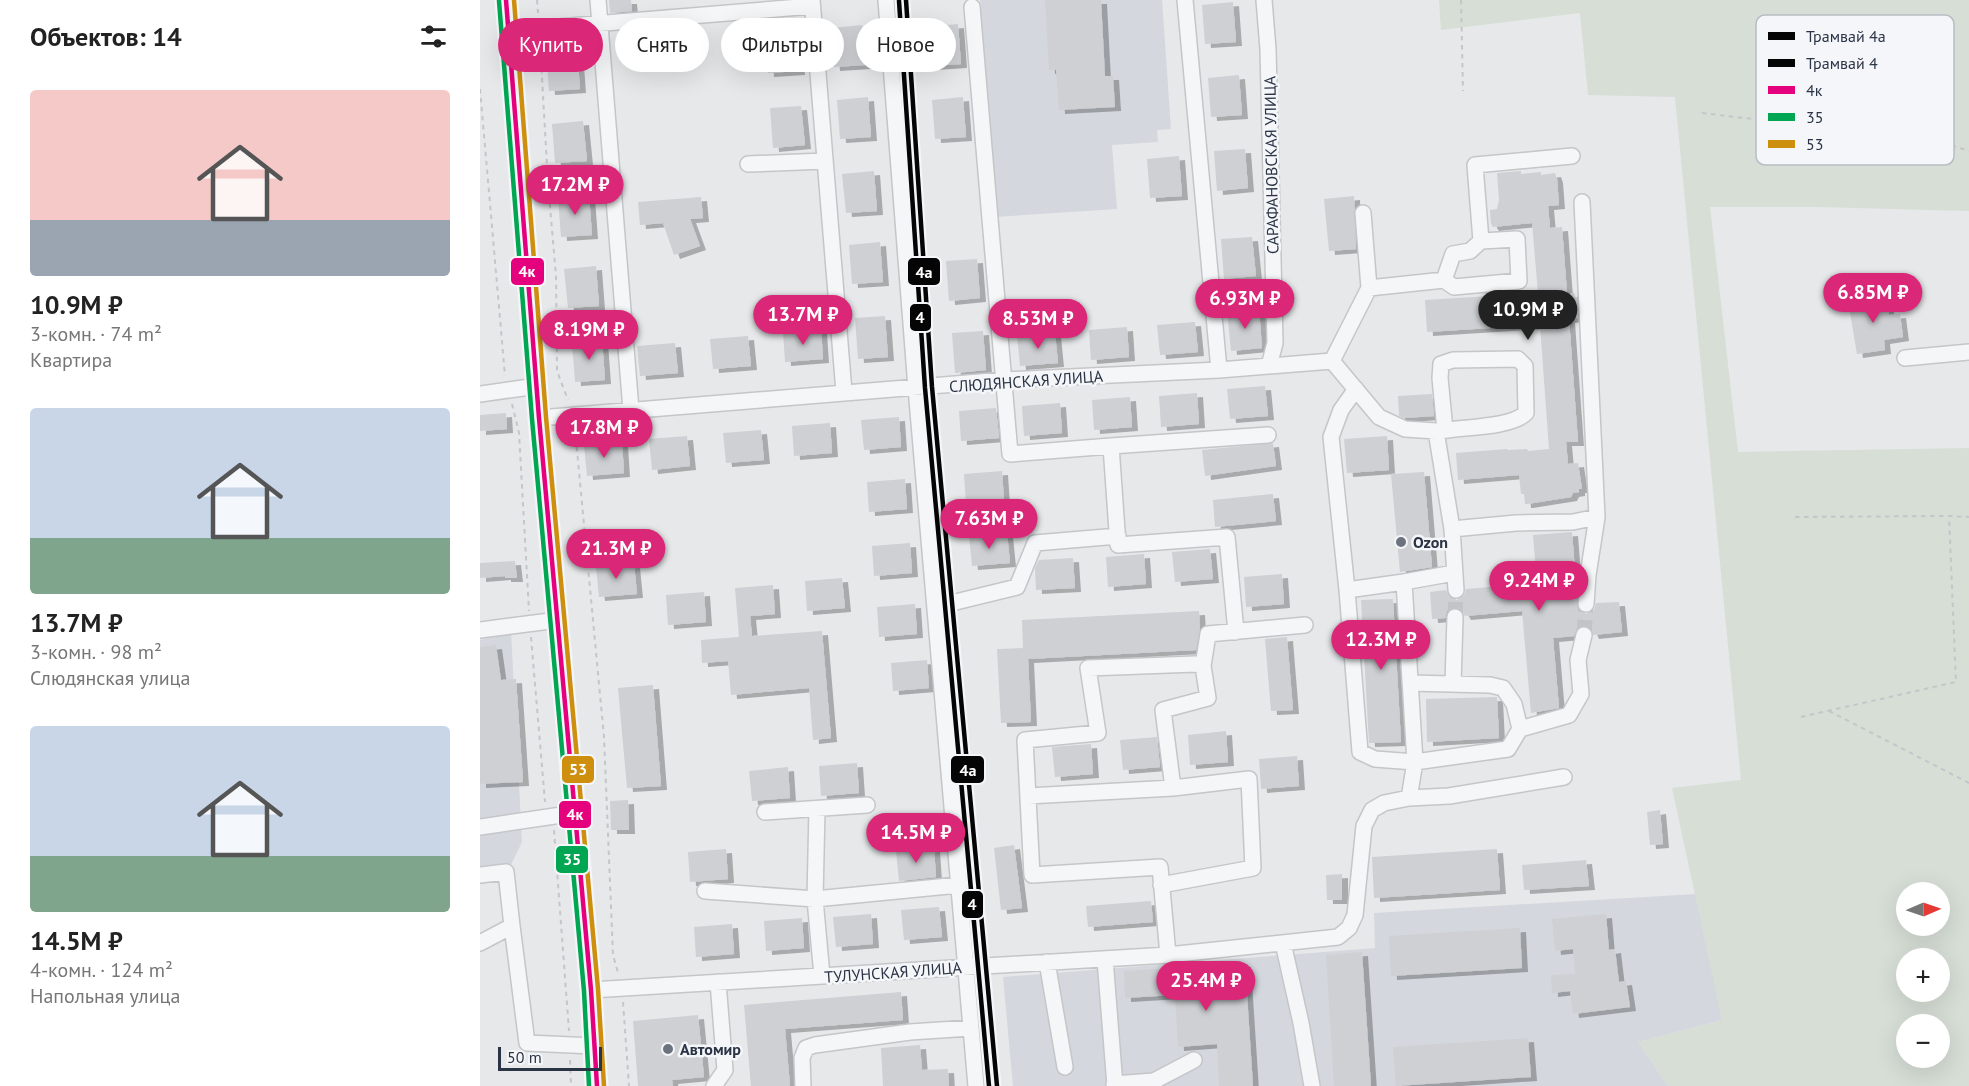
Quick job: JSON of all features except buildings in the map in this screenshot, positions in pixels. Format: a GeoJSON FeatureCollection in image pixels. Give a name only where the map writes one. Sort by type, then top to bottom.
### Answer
{"type":"FeatureCollection","features":[{"type":"Feature","properties":{"kind":"main road"},"geometry":{"type":"LineString","coordinates":[[506,0],[507,18]]}},
{"type":"Feature","properties":{"kind":"main road"},"geometry":{"type":"LineString","coordinates":[[511,72],[539,418],[591,990],[597,1086]]}},
{"type":"Feature","properties":{"kind":"street"},"geometry":{"type":"LineString","coordinates":[[598,0],[599,18]]}},
{"type":"Feature","properties":{"kind":"street"},"geometry":{"type":"LineString","coordinates":[[886,0],[916,388],[976,1086]]}},
{"type":"Feature","properties":{"kind":"street"},"geometry":{"type":"LineString","coordinates":[[1185,0],[1219,370]]}},
{"type":"Feature","properties":{"kind":"street","name":"САРАФАНОВСКАЯ УЛИЦА"},"geometry":{"type":"LineString","coordinates":[[1264,0],[1268,49],[1275,343],[1269,366]]}},
{"type":"Feature","properties":{"kind":"street"},"geometry":{"type":"LineString","coordinates":[[603,24],[812,3],[844,392]]}},
{"type":"Feature","properties":{"kind":"street"},"geometry":{"type":"LineString","coordinates":[[972,7],[1011,454],[1268,435]]}},
{"type":"Feature","properties":{"kind":"street"},"geometry":{"type":"LineString","coordinates":[[603,70],[631,410]]}},
{"type":"Feature","properties":{"kind":"street"},"geometry":{"type":"LineString","coordinates":[[1481,241],[1475,165],[1572,156]]}},
{"type":"Feature","properties":{"kind":"street"},"geometry":{"type":"LineString","coordinates":[[748,164],[825,161]]}},
{"type":"Feature","properties":{"kind":"street"},"geometry":{"type":"LineString","coordinates":[[520,183],[612,174]]}},
{"type":"Feature","properties":{"kind":"street"},"geometry":{"type":"LineString","coordinates":[[1582,202],[1597,517],[1586,604]]}},
{"type":"Feature","properties":{"kind":"street"},"geometry":{"type":"LineString","coordinates":[[1363,213],[1369,288],[1332,361],[1379,417],[1405,429],[1441,430],[1492,425],[1520,419],[1526,413],[1525,366],[1518,359],[1453,360],[1442,364],[1441,430],[1456,590]]}},
{"type":"Feature","properties":{"kind":"street"},"geometry":{"type":"LineString","coordinates":[[1369,288],[1444,280],[1454,287],[1519,281],[1517,240],[1481,241],[1470,251],[1453,254],[1444,280]]}},
{"type":"Feature","properties":{"kind":"street"},"geometry":{"type":"LineString","coordinates":[[1905,358],[1969,352]]}},
{"type":"Feature","properties":{"kind":"street","name":"СЛЮДЯНСКАЯ УЛИЦА"},"geometry":{"type":"LineString","coordinates":[[539,418],[1004,380],[1219,370],[1332,361]]}},
{"type":"Feature","properties":{"kind":"street"},"geometry":{"type":"LineString","coordinates":[[480,394],[537,386]]}},
{"type":"Feature","properties":{"kind":"street"},"geometry":{"type":"LineString","coordinates":[[1356,389],[1341,410],[1331,437],[1347,590],[1360,752],[1375,759],[1415,762],[1508,749],[1520,729],[1569,715],[1581,694],[1578,660],[1584,635]]}},
{"type":"Feature","properties":{"kind":"street"},"geometry":{"type":"LineString","coordinates":[[1111,446],[1118,545],[1227,537],[1236,632]]}},
{"type":"Feature","properties":{"kind":"street"},"geometry":{"type":"LineString","coordinates":[[1452,529],[1516,523],[1573,522],[1597,517]]}},
{"type":"Feature","properties":{"kind":"street"},"geometry":{"type":"LineString","coordinates":[[935,607],[1017,587],[1035,543],[1118,536]]}},
{"type":"Feature","properties":{"kind":"street"},"geometry":{"type":"LineString","coordinates":[[1347,590],[1454,573]]}},
{"type":"Feature","properties":{"kind":"street"},"geometry":{"type":"LineString","coordinates":[[1404,582],[1415,762],[1409,798],[1449,796],[1564,777]]}},
{"type":"Feature","properties":{"kind":"street"},"geometry":{"type":"LineString","coordinates":[[1453,684],[1455,617]]}},
{"type":"Feature","properties":{"kind":"street"},"geometry":{"type":"LineString","coordinates":[[480,630],[558,620]]}},
{"type":"Feature","properties":{"kind":"street"},"geometry":{"type":"LineString","coordinates":[[1173,788],[1163,710],[1208,698],[1203,666],[1208,634],[1305,625]]}},
{"type":"Feature","properties":{"kind":"street"},"geometry":{"type":"LineString","coordinates":[[1168,955],[1160,867],[1032,875],[1025,740],[1098,734],[1088,669],[1195,664],[1203,666]]}},
{"type":"Feature","properties":{"kind":"street"},"geometry":{"type":"LineString","coordinates":[[1410,683],[1490,685],[1503,688],[1514,704],[1520,729]]}},
{"type":"Feature","properties":{"kind":"street"},"geometry":{"type":"LineString","coordinates":[[1028,796],[1173,788],[1249,779],[1254,868],[1161,885]]}},
{"type":"Feature","properties":{"kind":"street","name":"ТУЛУНСКАЯ УЛИЦА"},"geometry":{"type":"LineString","coordinates":[[591,990],[1168,955],[1338,936],[1349,928],[1355,915],[1364,826],[1372,810],[1384,803],[1409,798]]}},
{"type":"Feature","properties":{"kind":"street"},"geometry":{"type":"LineString","coordinates":[[765,812],[867,804]]}},
{"type":"Feature","properties":{"kind":"street"},"geometry":{"type":"LineString","coordinates":[[817,809],[815,899],[822,976]]}},
{"type":"Feature","properties":{"kind":"street"},"geometry":{"type":"LineString","coordinates":[[480,827],[575,813]]}},
{"type":"Feature","properties":{"kind":"street"},"geometry":{"type":"LineString","coordinates":[[480,875],[506,872],[526,1043],[594,1046]]}},
{"type":"Feature","properties":{"kind":"street"},"geometry":{"type":"LineString","coordinates":[[705,891],[815,899],[959,885]]}},
{"type":"Feature","properties":{"kind":"street"},"geometry":{"type":"LineString","coordinates":[[480,943],[512,926]]}},
{"type":"Feature","properties":{"kind":"street"},"geometry":{"type":"LineString","coordinates":[[1282,943],[1302,1023],[1312,1086]]}},
{"type":"Feature","properties":{"kind":"street"},"geometry":{"type":"LineString","coordinates":[[1105,959],[1114,1085],[1154,1083],[1194,1059]]}},
{"type":"Feature","properties":{"kind":"street"},"geometry":{"type":"LineString","coordinates":[[1047,962],[1065,1067]]}},
{"type":"Feature","properties":{"kind":"street"},"geometry":{"type":"LineString","coordinates":[[714,1086],[725,1070],[718,982]]}},
{"type":"Feature","properties":{"kind":"street"},"geometry":{"type":"LineString","coordinates":[[803,1086],[802,1058],[806,1048],[910,1032],[971,1028]]}},
{"type":"Feature","properties":{"kind":"path"},"geometry":{"type":"LineString","coordinates":[[537,0],[538,18]]}},
{"type":"Feature","properties":{"kind":"path"},"geometry":{"type":"LineString","coordinates":[[1461,0],[1463,91]]}},
{"type":"Feature","properties":{"kind":"path"},"geometry":{"type":"LineString","coordinates":[[542,72],[556,276],[557,371],[573,415],[603,726],[614,955],[622,988],[628,1086]]}},
{"type":"Feature","properties":{"kind":"path"},"geometry":{"type":"LineString","coordinates":[[480,88],[505,375],[519,433],[530,623],[545,803],[555,833],[571,1086]]}},
{"type":"Feature","properties":{"kind":"path"},"geometry":{"type":"LineString","coordinates":[[1702,113],[1756,119]]}},
{"type":"Feature","properties":{"kind":"path"},"geometry":{"type":"LineString","coordinates":[[1954,146],[1969,151]]}},
{"type":"Feature","properties":{"kind":"path"},"geometry":{"type":"LineString","coordinates":[[1801,717],[1956,682],[1949,516]]}},
{"type":"Feature","properties":{"kind":"path"},"geometry":{"type":"LineString","coordinates":[[1795,517],[1949,516],[1969,518]]}},
{"type":"Feature","properties":{"kind":"path"},"geometry":{"type":"LineString","coordinates":[[1829,711],[1969,783]]}},
{"type":"Feature","properties":{"kind":"shaded area"},"geometry":{"type":"Polygon","coordinates":[[[980,0],[1162,0],[1171,129],[1157,130],[1158,142],[1112,145],[1117,209],[995,217],[980,0]]]}},
{"type":"Feature","properties":{"kind":"shaded area"},"geometry":{"type":"Polygon","coordinates":[[[1439,0],[1969,0],[1969,211],[1710,207],[1738,452],[1969,448],[1969,1086],[1668,1086],[1638,1042],[1722,1020],[1672,788],[1741,780],[1675,97],[1588,95],[1580,13],[1441,30],[1439,0]]]}},
{"type":"Feature","properties":{"kind":"shaded area"},"geometry":{"type":"Polygon","coordinates":[[[511,632],[522,842],[511,865],[480,868],[480,640],[511,632]]]}},
{"type":"Feature","properties":{"kind":"shaded area"},"geometry":{"type":"Polygon","coordinates":[[[1696,894],[1722,1020],[1638,1042],[1668,1086],[1013,1086],[1003,977],[1375,948],[1374,913],[1696,894]]]}},
{"type":"Feature","properties":{"kind":"tunnel"},"geometry":{"type":"LineString","coordinates":[[1455,617],[1456,590]]}},
{"type":"Feature","properties":{"kind":"tunnel"},"geometry":{"type":"LineString","coordinates":[[1584,635],[1586,604]]}},
{"type":"Feature","properties":{"kind":"tram line","name":"4a"},"geometry":{"type":"LineString","coordinates":[[906,0],[932,387],[997,1086]]}},
{"type":"Feature","properties":{"kind":"tram line","name":"4"},"geometry":{"type":"LineString","coordinates":[[899,1],[925,388],[989,1086]]}},
{"type":"Feature","properties":{"kind":"transit line","name":"4к"},"geometry":{"type":"LineString","coordinates":[[506,0],[539,418],[591,990],[597,1086]]}},
{"type":"Feature","properties":{"kind":"transit line","name":"53"},"geometry":{"type":"LineString","coordinates":[[514,0],[546,417],[598,989],[604,1086]]}},
{"type":"Feature","properties":{"kind":"transit line","name":"35"},"geometry":{"type":"LineString","coordinates":[[499,1],[532,419],[584,991],[589,1086]]}},
{"type":"Feature","properties":{"kind":"place","name":"Ozon"},"geometry":{"type":"Point","coordinates":[1401,542]}},
{"type":"Feature","properties":{"kind":"place","name":"Автомир"},"geometry":{"type":"Point","coordinates":[668,1049]}}]}
